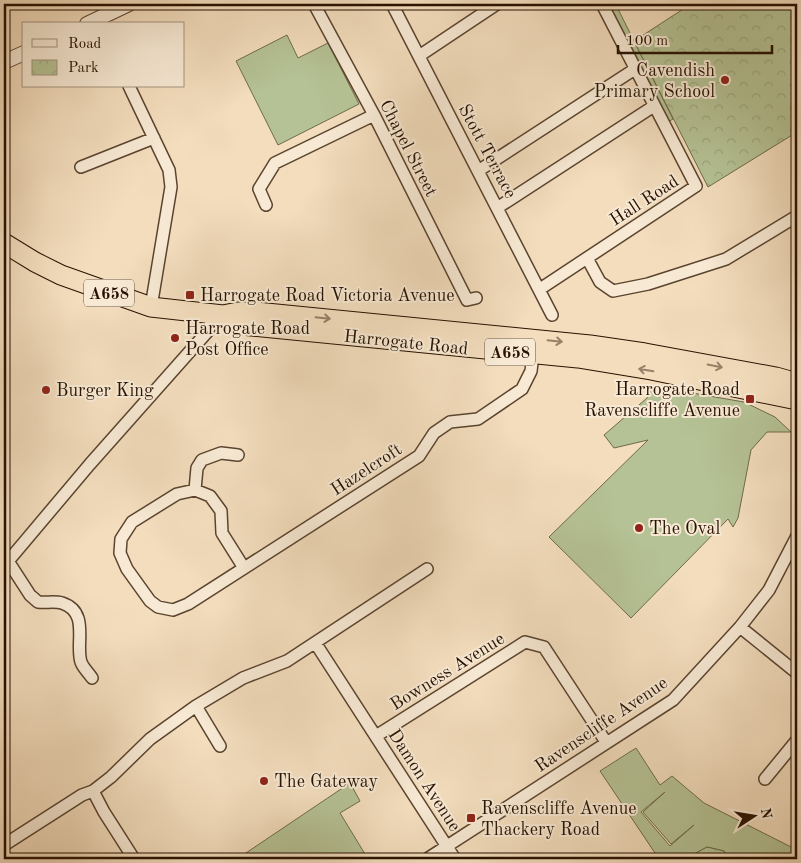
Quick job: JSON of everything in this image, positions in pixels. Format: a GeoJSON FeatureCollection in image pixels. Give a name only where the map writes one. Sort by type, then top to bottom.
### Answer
{"type":"FeatureCollection","features":[{"type":"Feature","properties":{"kind":"highway","name":"Harrogate Road"},"geometry":{"type":"LineString","coordinates":[[4,243],[61,275],[152,308],[218,315],[256,312],[590,345],[776,377],[795,397]]}},
{"type":"Feature","properties":{"kind":"highway","name":"Harrogate Road"},"geometry":{"type":"LineString","coordinates":[[218,315],[241,325],[578,358],[795,397]]}},
{"type":"Feature","properties":{"kind":"street"},"geometry":{"type":"LineString","coordinates":[[94,22],[129,4]]}},
{"type":"Feature","properties":{"kind":"street","name":"Chapel Street"},"geometry":{"type":"LineString","coordinates":[[314,4],[374,115],[467,300],[476,298]]}},
{"type":"Feature","properties":{"kind":"street","name":"Stott Terrace"},"geometry":{"type":"LineString","coordinates":[[392,4],[552,315]]}},
{"type":"Feature","properties":{"kind":"street"},"geometry":{"type":"LineString","coordinates":[[419,56],[497,4]]}},
{"type":"Feature","properties":{"kind":"street","name":"Hall Road"},"geometry":{"type":"LineString","coordinates":[[540,289],[696,186],[602,4]]}},
{"type":"Feature","properties":{"kind":"street"},"geometry":{"type":"LineString","coordinates":[[4,62],[22,54]]}},
{"type":"Feature","properties":{"kind":"street"},"geometry":{"type":"LineString","coordinates":[[478,171],[635,69]]}},
{"type":"Feature","properties":{"kind":"street"},"geometry":{"type":"LineString","coordinates":[[130,88],[169,170],[171,187],[152,308]]}},
{"type":"Feature","properties":{"kind":"street"},"geometry":{"type":"LineString","coordinates":[[498,208],[654,106]]}},
{"type":"Feature","properties":{"kind":"street"},"geometry":{"type":"LineString","coordinates":[[266,205],[259,189],[275,163],[374,115]]}},
{"type":"Feature","properties":{"kind":"street"},"geometry":{"type":"LineString","coordinates":[[81,168],[154,138]]}},
{"type":"Feature","properties":{"kind":"street"},"geometry":{"type":"LineString","coordinates":[[587,258],[600,282],[613,291],[648,284],[726,259],[797,216]]}},
{"type":"Feature","properties":{"kind":"street"},"geometry":{"type":"LineString","coordinates":[[92,678],[82,663],[79,652],[81,637],[77,616],[69,607],[60,602],[38,602],[30,596],[6,564],[90,464],[208,331],[218,315]]}},
{"type":"Feature","properties":{"kind":"street","name":"Hazelcroft"},"geometry":{"type":"LineString","coordinates":[[195,490],[177,494],[132,522],[121,539],[120,553],[127,569],[150,601],[158,608],[173,610],[188,604],[419,456],[434,433],[450,422],[478,419],[508,400],[522,389],[530,371],[533,354]]}},
{"type":"Feature","properties":{"kind":"street"},"geometry":{"type":"LineString","coordinates":[[238,455],[221,452],[202,460],[197,468],[195,490],[210,496],[221,511],[222,533],[244,568]]}},
{"type":"Feature","properties":{"kind":"street","name":"Ravenscliffe Avenue"},"geometry":{"type":"LineString","coordinates":[[427,859],[673,700],[740,627],[769,590],[797,536]]}},
{"type":"Feature","properties":{"kind":"street"},"geometry":{"type":"LineString","coordinates":[[4,845],[82,795],[93,791],[111,777],[150,739],[196,706],[244,678],[287,661],[316,644],[427,569]]}},
{"type":"Feature","properties":{"kind":"street"},"geometry":{"type":"LineString","coordinates":[[740,627],[797,673]]}},
{"type":"Feature","properties":{"kind":"street","name":"Bowness Avenue"},"geometry":{"type":"LineString","coordinates":[[376,736],[525,642],[544,647],[606,742]]}},
{"type":"Feature","properties":{"kind":"street","name":"Damon Avenue"},"geometry":{"type":"LineString","coordinates":[[316,644],[455,859]]}},
{"type":"Feature","properties":{"kind":"street"},"geometry":{"type":"LineString","coordinates":[[196,706],[220,746]]}},
{"type":"Feature","properties":{"kind":"street"},"geometry":{"type":"LineString","coordinates":[[765,779],[797,740]]}},
{"type":"Feature","properties":{"kind":"street"},"geometry":{"type":"LineString","coordinates":[[93,791],[134,859]]}},
{"type":"Feature","properties":{"kind":"green space","name":"Cavendish Primary School"},"geometry":{"type":"Polygon","coordinates":[[[691,4],[797,4],[797,132],[708,187],[634,41],[691,4]]]}},
{"type":"Feature","properties":{"kind":"green space"},"geometry":{"type":"Polygon","coordinates":[[[617,7],[673,119],[668,122],[611,10],[617,7]]]}},
{"type":"Feature","properties":{"kind":"green space"},"geometry":{"type":"Polygon","coordinates":[[[287,35],[298,58],[328,43],[359,104],[278,145],[236,61],[287,35]]]}},
{"type":"Feature","properties":{"kind":"green space","name":"The Oval"},"geometry":{"type":"Polygon","coordinates":[[[652,386],[744,402],[775,417],[791,432],[767,432],[751,450],[738,518],[733,527],[728,519],[631,618],[549,537],[648,440],[614,448],[604,435],[647,398],[652,386]]]}},
{"type":"Feature","properties":{"kind":"green space"},"geometry":{"type":"Polygon","coordinates":[[[636,748],[660,785],[672,776],[704,803],[797,850],[797,859],[728,859],[724,851],[707,847],[685,859],[659,859],[600,771],[636,748]],[[665,792],[641,812],[670,846],[694,825],[671,844],[643,812],[665,792]]]}},
{"type":"Feature","properties":{"kind":"green space"},"geometry":{"type":"Polygon","coordinates":[[[350,783],[360,801],[340,813],[368,859],[237,859],[350,783]]]}},
{"type":"Feature","properties":{"kind":"green space"},"geometry":{"type":"Polygon","coordinates":[[[707,847],[724,851],[728,859],[685,859],[707,847]]]}},
{"type":"Feature","properties":{"kind":"place","name":"Cavendish Primary School"},"geometry":{"type":"Point","coordinates":[725,80]}},
{"type":"Feature","properties":{"kind":"place","name":"Harrogate Road Victoria Avenue"},"geometry":{"type":"Point","coordinates":[190,295]}},
{"type":"Feature","properties":{"kind":"place","name":"Harrogate Road Post Office"},"geometry":{"type":"Point","coordinates":[175,338]}},
{"type":"Feature","properties":{"kind":"place","name":"Burger King"},"geometry":{"type":"Point","coordinates":[46,390]}},
{"type":"Feature","properties":{"kind":"place","name":"Harrogate Road Ravenscliffe Avenue"},"geometry":{"type":"Point","coordinates":[750,399]}},
{"type":"Feature","properties":{"kind":"place","name":"The Oval"},"geometry":{"type":"Point","coordinates":[639,528]}},
{"type":"Feature","properties":{"kind":"place","name":"The Gateway"},"geometry":{"type":"Point","coordinates":[264,781]}},
{"type":"Feature","properties":{"kind":"place","name":"Ravenscliffe Avenue Thackery Road"},"geometry":{"type":"Point","coordinates":[471,818]}}]}
